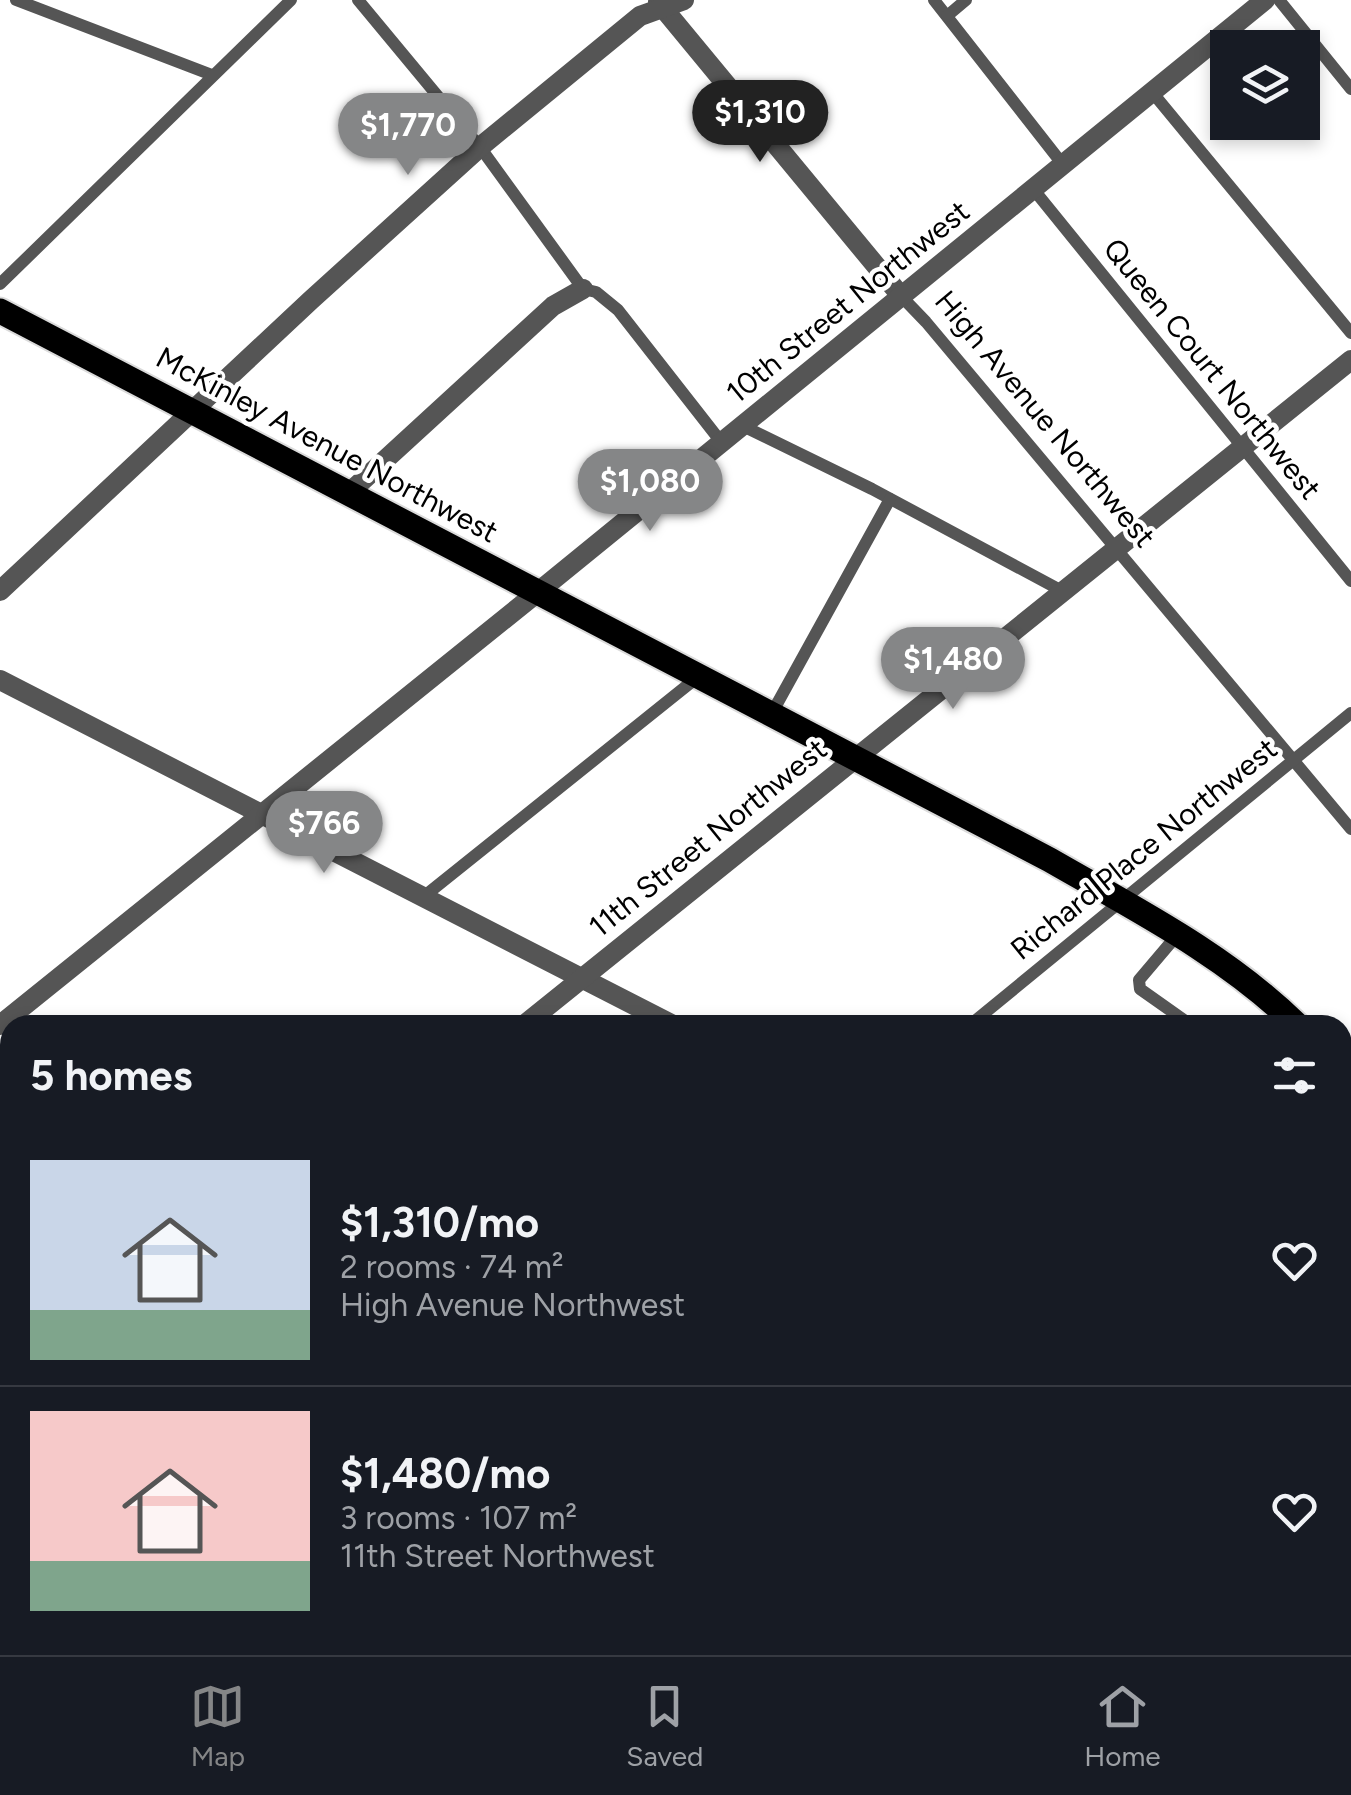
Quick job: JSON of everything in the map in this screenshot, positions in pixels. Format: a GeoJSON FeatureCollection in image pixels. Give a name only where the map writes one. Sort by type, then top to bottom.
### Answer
{"type":"FeatureCollection","features":[{"type":"Feature","properties":{"kind":"main road","name":"McKinley Avenue Northwest"},"geometry":{"type":"LineString","coordinates":[[0,312],[350,492],[1120,900],[1225,965],[1281,1015]]}},
{"type":"Feature","properties":{"kind":"street"},"geometry":{"type":"LineString","coordinates":[[0,590],[480,147],[640,16],[660,4],[684,0]]}},
{"type":"Feature","properties":{"kind":"street","name":"10th Street Northwest"},"geometry":{"type":"LineString","coordinates":[[11,1015],[1265,0]]}},
{"type":"Feature","properties":{"kind":"street","name":"High Avenue Northwest"},"geometry":{"type":"LineString","coordinates":[[660,4],[902,296]]}},
{"type":"Feature","properties":{"kind":"street"},"geometry":{"type":"LineString","coordinates":[[350,492],[552,306],[583,289]]}},
{"type":"Feature","properties":{"kind":"street","name":"11th Street Northwest"},"geometry":{"type":"LineString","coordinates":[[536,1015],[1351,360]]}},
{"type":"Feature","properties":{"kind":"street"},"geometry":{"type":"LineString","coordinates":[[0,680],[653,1015]]}},
{"type":"Feature","properties":{"kind":"lane"},"geometry":{"type":"LineString","coordinates":[[16,0],[212,75]]}},
{"type":"Feature","properties":{"kind":"lane"},"geometry":{"type":"LineString","coordinates":[[0,284],[291,0]]}},
{"type":"Feature","properties":{"kind":"lane"},"geometry":{"type":"LineString","coordinates":[[358,0],[480,147],[583,289],[596,292],[618,310],[722,443]]}},
{"type":"Feature","properties":{"kind":"lane"},"geometry":{"type":"LineString","coordinates":[[934,0],[1064,166]]}},
{"type":"Feature","properties":{"kind":"lane"},"geometry":{"type":"LineString","coordinates":[[947,16],[966,0]]}},
{"type":"Feature","properties":{"kind":"lane"},"geometry":{"type":"LineString","coordinates":[[1279,0],[1351,89]]}},
{"type":"Feature","properties":{"kind":"lane"},"geometry":{"type":"LineString","coordinates":[[1152,92],[1351,332]]}},
{"type":"Feature","properties":{"kind":"lane","name":"Queen Court Northwest"},"geometry":{"type":"LineString","coordinates":[[1034,190],[1351,581]]}},
{"type":"Feature","properties":{"kind":"lane","name":"High Avenue Northwest"},"geometry":{"type":"LineString","coordinates":[[902,296],[1351,829]]}},
{"type":"Feature","properties":{"kind":"lane"},"geometry":{"type":"LineString","coordinates":[[743,426],[1064,592]]}},
{"type":"Feature","properties":{"kind":"lane"},"geometry":{"type":"LineString","coordinates":[[772,714],[890,499]]}},
{"type":"Feature","properties":{"kind":"lane"},"geometry":{"type":"LineString","coordinates":[[422,898],[699,676]]}},
{"type":"Feature","properties":{"kind":"lane","name":"Richard Place Northwest"},"geometry":{"type":"LineString","coordinates":[[982,1015],[1351,714]]}},
{"type":"Feature","properties":{"kind":"lane"},"geometry":{"type":"LineString","coordinates":[[1176,1015],[1140,989],[1139,980],[1178,934]]}}]}
